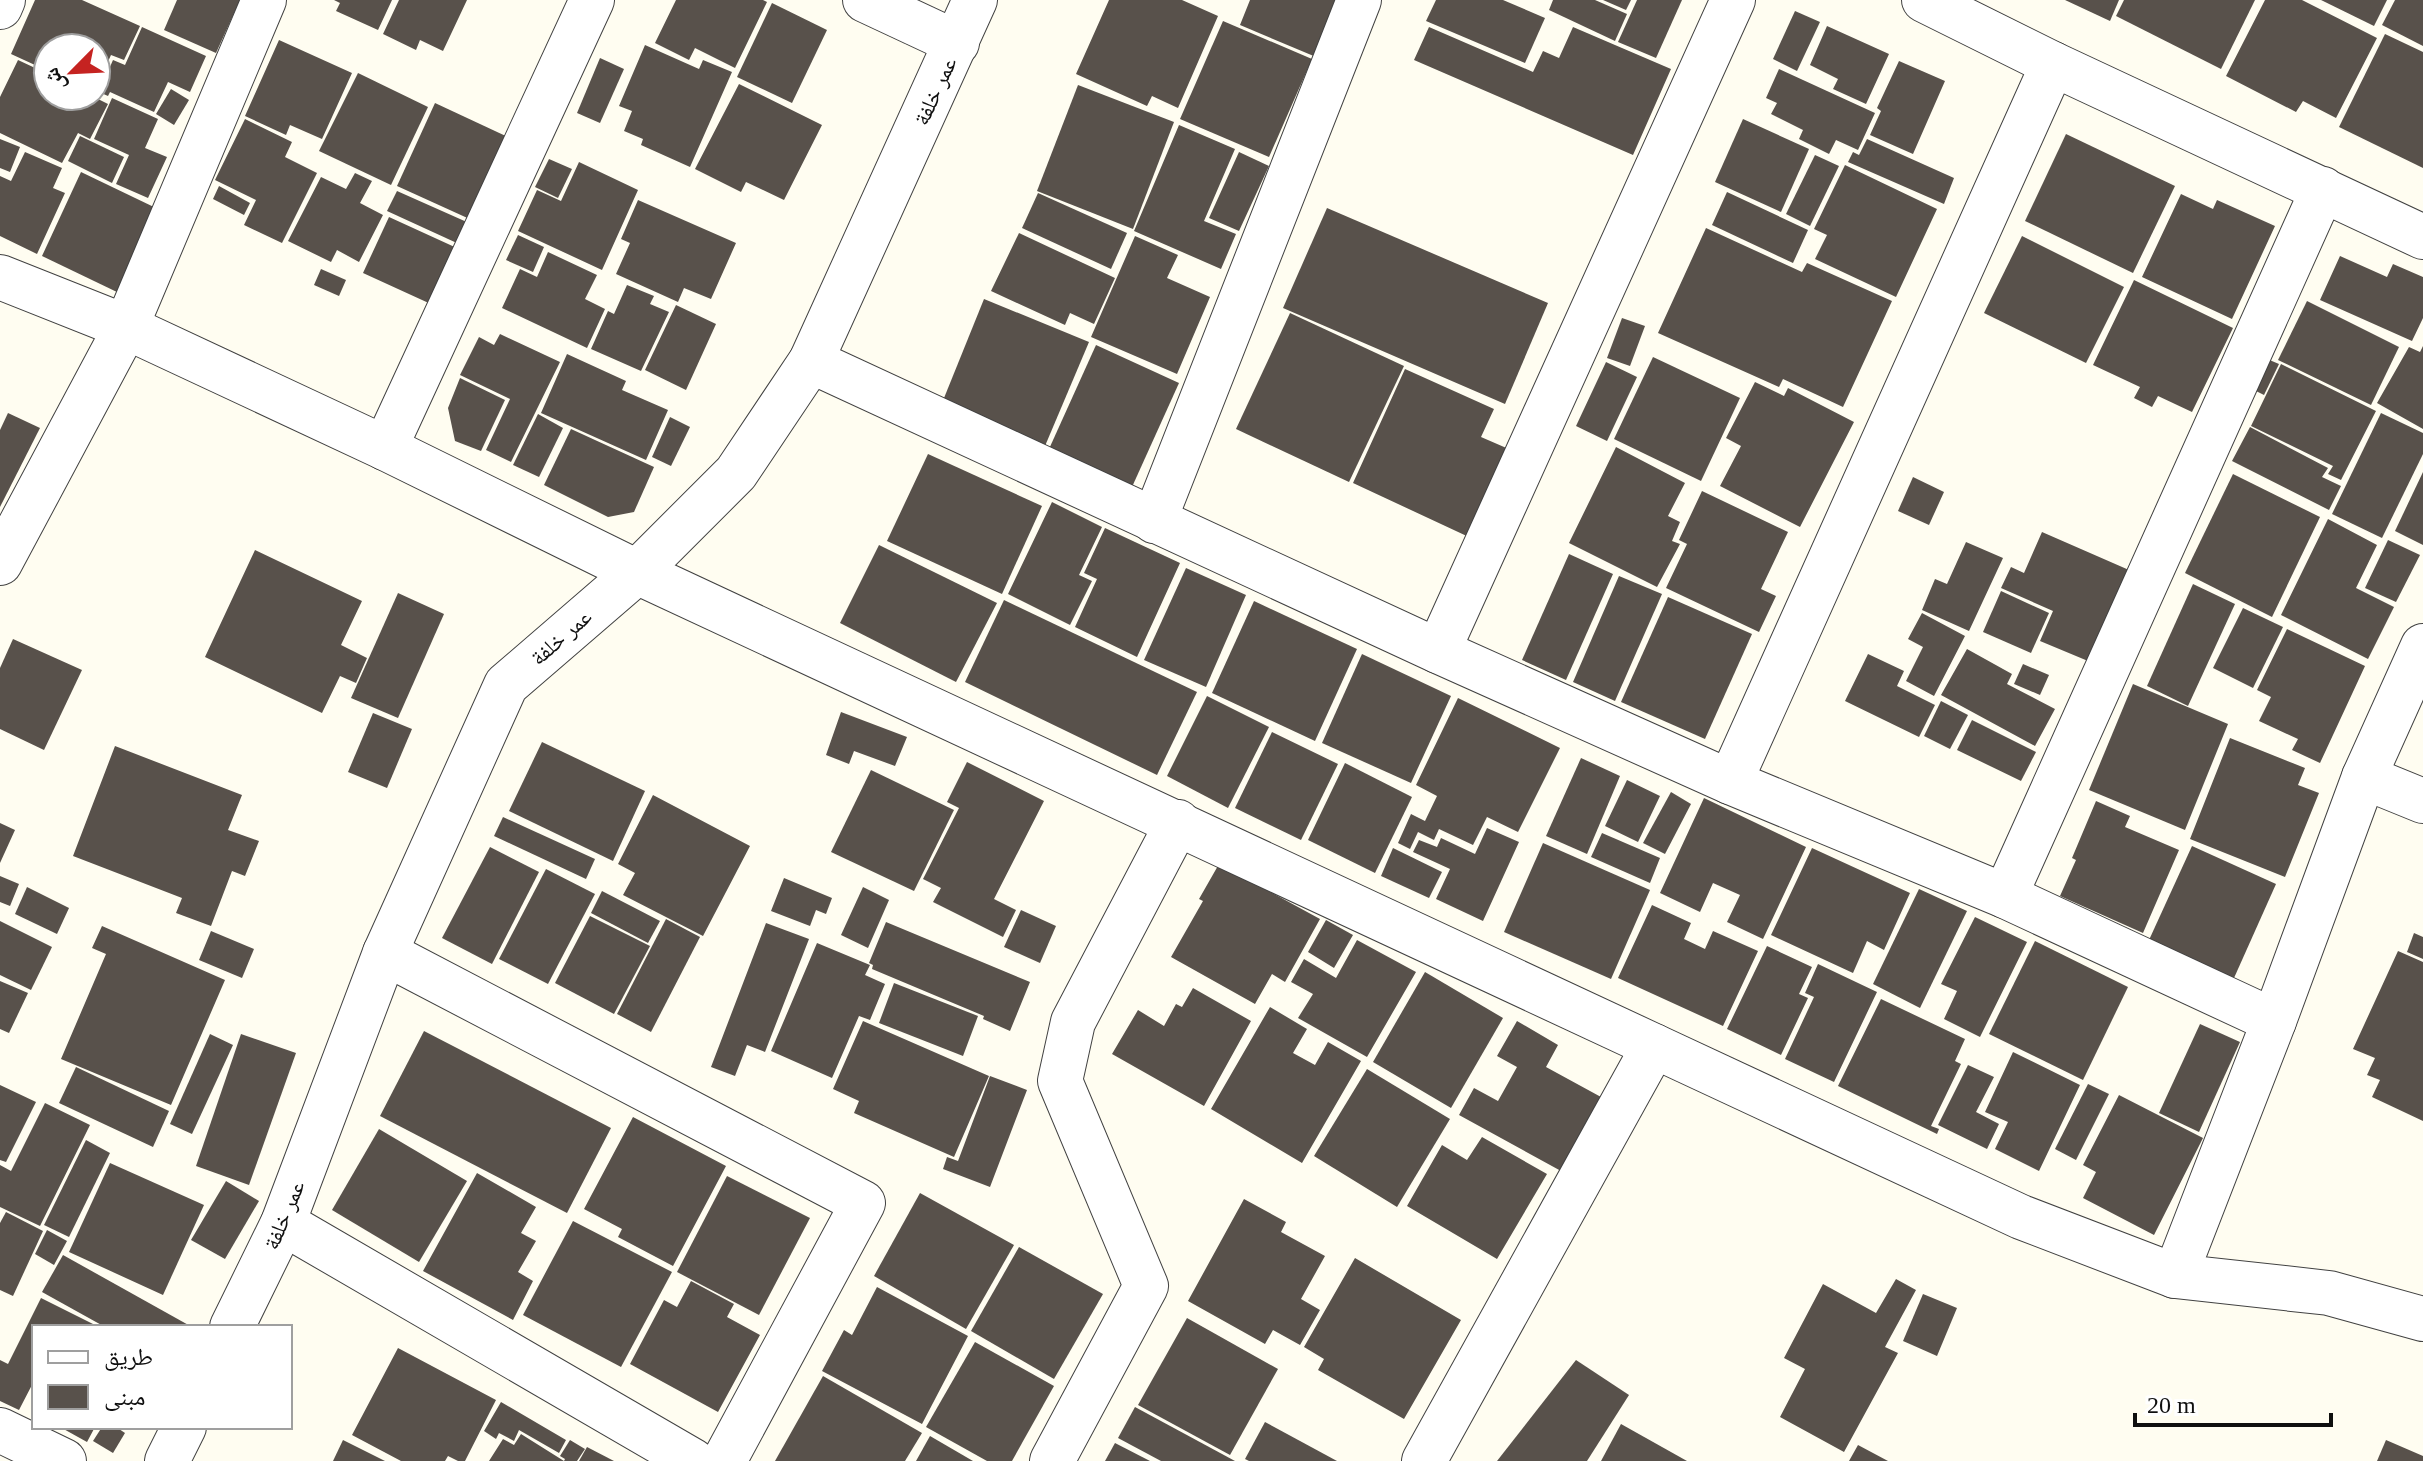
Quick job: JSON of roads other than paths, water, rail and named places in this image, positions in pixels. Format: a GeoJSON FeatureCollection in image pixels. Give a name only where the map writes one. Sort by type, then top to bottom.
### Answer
{"type":"FeatureCollection","features":[{"type":"Feature","properties":{"kind":"street"},"geometry":{"type":"LineString","coordinates":[[0,7],[3,0]]}},
{"type":"Feature","properties":{"kind":"street"},"geometry":{"type":"LineString","coordinates":[[0,563],[126,327],[264,0]]}},
{"type":"Feature","properties":{"kind":"street"},"geometry":{"type":"LineString","coordinates":[[385,448],[592,0]]}},
{"type":"Feature","properties":{"kind":"street"},"geometry":{"type":"LineString","coordinates":[[865,0],[957,43]]}},
{"type":"Feature","properties":{"kind":"street","name":"عمر خلفة"},"geometry":{"type":"LineString","coordinates":[[233,1325],[283,1223],[385,953],[506,685],[637,572],[736,473],[811,361],[975,0]]}},
{"type":"Feature","properties":{"kind":"street"},"geometry":{"type":"LineString","coordinates":[[1154,521],[1359,0]]}},
{"type":"Feature","properties":{"kind":"street"},"geometry":{"type":"LineString","coordinates":[[1438,651],[1733,0]]}},
{"type":"Feature","properties":{"kind":"street"},"geometry":{"type":"LineString","coordinates":[[1924,0],[2053,64],[2423,237]]}},
{"type":"Feature","properties":{"kind":"street"},"geometry":{"type":"LineString","coordinates":[[1730,782],[2053,64]]}},
{"type":"Feature","properties":{"kind":"street"},"geometry":{"type":"LineString","coordinates":[[2005,896],[2323,189]]}},
{"type":"Feature","properties":{"kind":"street"},"geometry":{"type":"LineString","coordinates":[[0,277],[126,327],[385,448],[637,572],[2021,1217],[2175,1276],[2329,1293],[2423,1319]]}},
{"type":"Feature","properties":{"kind":"street"},"geometry":{"type":"LineString","coordinates":[[811,361],[1438,651],[1730,782],[2005,896],[2274,1021]]}},
{"type":"Feature","properties":{"kind":"street"},"geometry":{"type":"LineString","coordinates":[[2175,1276],[2364,777],[2423,646]]}},
{"type":"Feature","properties":{"kind":"street"},"geometry":{"type":"LineString","coordinates":[[2364,777],[2423,801]]}},
{"type":"Feature","properties":{"kind":"street"},"geometry":{"type":"LineString","coordinates":[[1052,1461],[1146,1286],[1060,1081],[1073,1022],[1178,822]]}},
{"type":"Feature","properties":{"kind":"street"},"geometry":{"type":"LineString","coordinates":[[385,953],[863,1203],[724,1461]]}},
{"type":"Feature","properties":{"kind":"street"},"geometry":{"type":"LineString","coordinates":[[1424,1461],[1654,1046]]}},
{"type":"Feature","properties":{"kind":"street"},"geometry":{"type":"LineString","coordinates":[[283,1223],[693,1461]]}},
{"type":"Feature","properties":{"kind":"street"},"geometry":{"type":"LineString","coordinates":[[167,1461],[183,1429]]}},
{"type":"Feature","properties":{"kind":"street"},"geometry":{"type":"LineString","coordinates":[[0,1430],[64,1461]]}}]}
